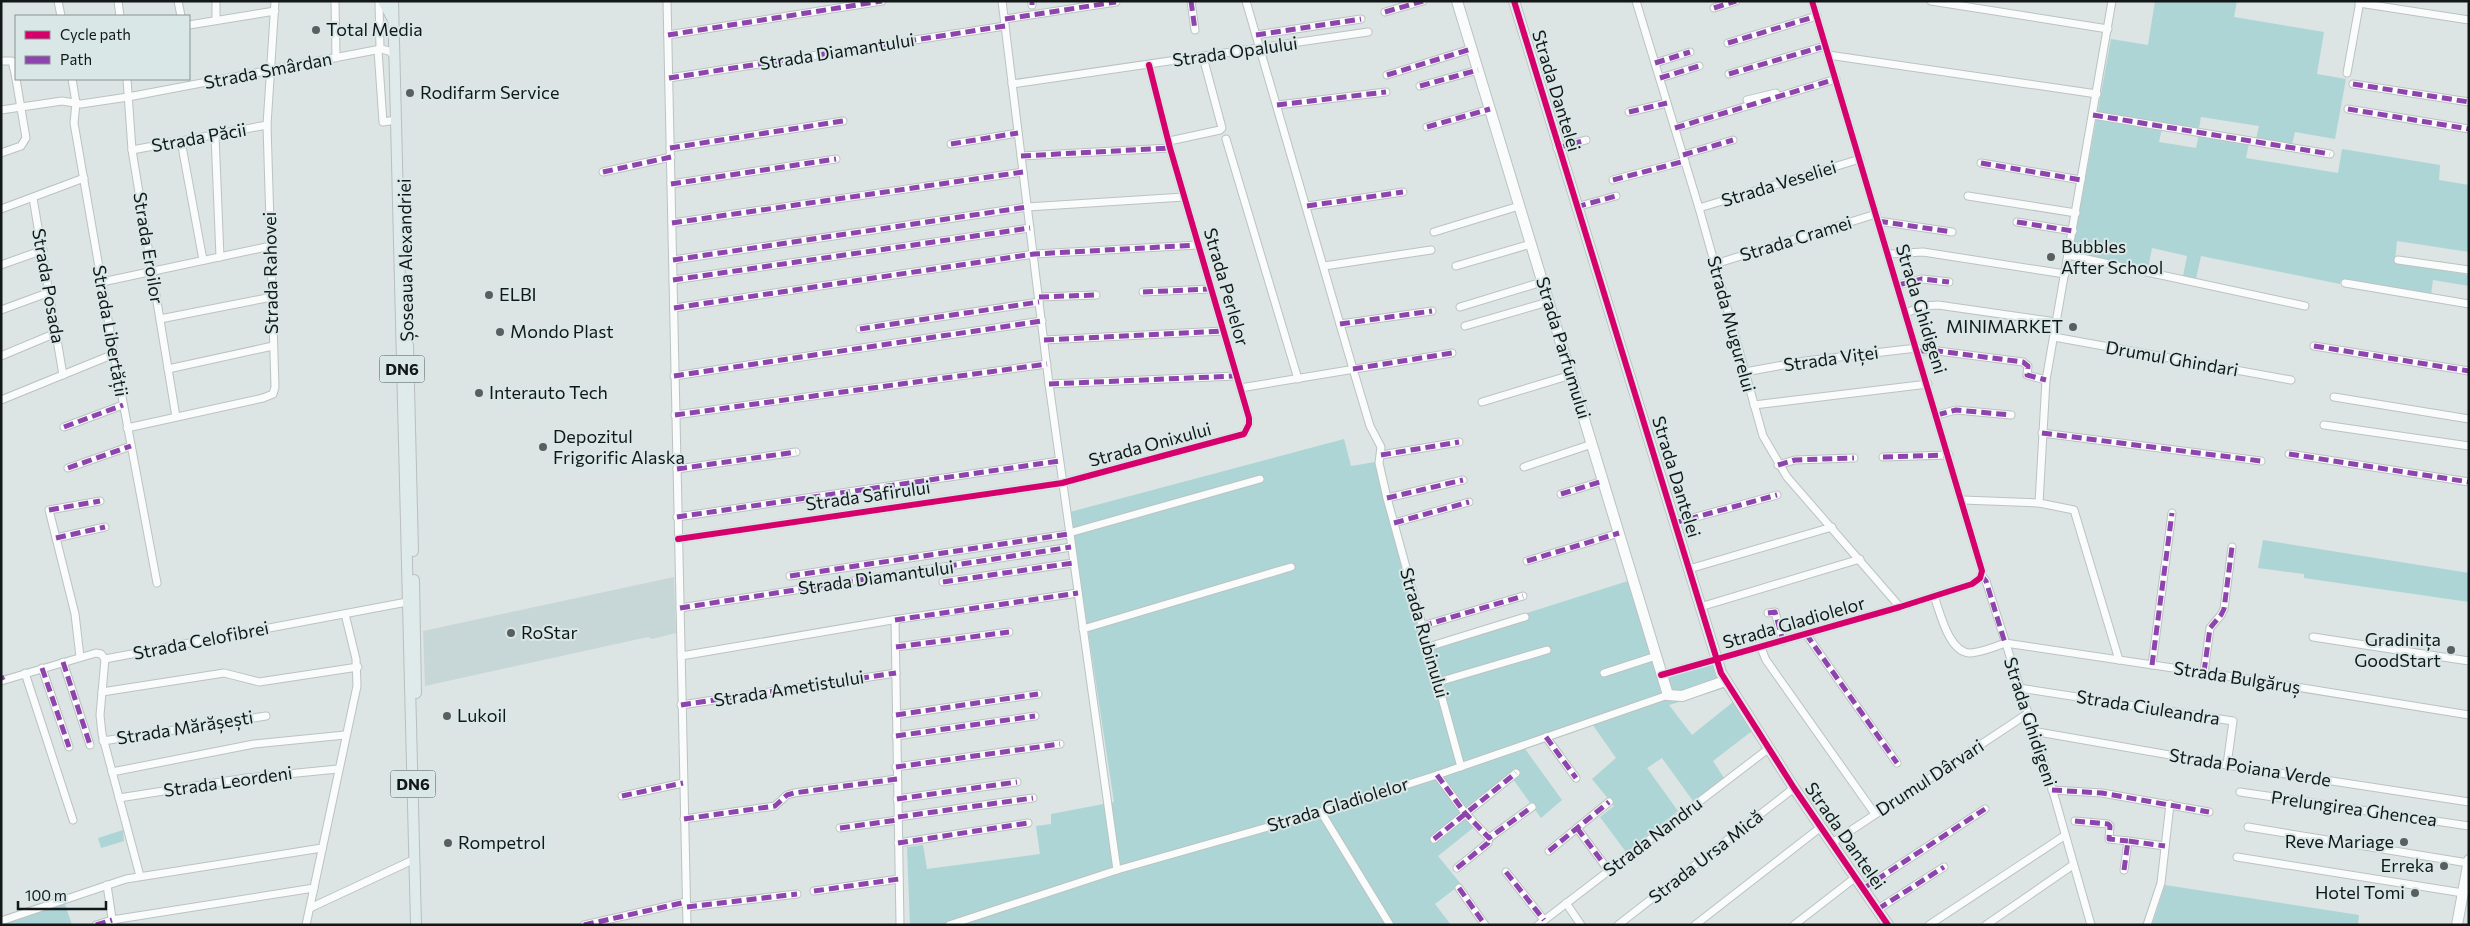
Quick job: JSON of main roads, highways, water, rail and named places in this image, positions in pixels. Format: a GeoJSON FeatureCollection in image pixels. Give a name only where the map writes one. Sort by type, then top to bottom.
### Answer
{"type":"FeatureCollection","features":[{"type":"Feature","properties":{"kind":"main road"},"geometry":{"type":"LineString","coordinates":[[381,1],[394,21]]}},
{"type":"Feature","properties":{"kind":"main road","name":"Șoseaua Alexandriei"},"geometry":{"type":"LineString","coordinates":[[393,1],[416,925]]}},
{"type":"Feature","properties":{"kind":"main road","name":"Șoseaua Alexandriei"},"geometry":{"type":"LineString","coordinates":[[399,1],[416,666],[416,707],[412,729]]}},
{"type":"Feature","properties":{"kind":"place","name":"Total Media"},"geometry":{"type":"Point","coordinates":[316,30]}},
{"type":"Feature","properties":{"kind":"place","name":"Rodifarm Service"},"geometry":{"type":"Point","coordinates":[410,93]}},
{"type":"Feature","properties":{"kind":"place","name":"Bubbles After School"},"geometry":{"type":"Point","coordinates":[2051,257]}},
{"type":"Feature","properties":{"kind":"place","name":"ELBI"},"geometry":{"type":"Point","coordinates":[489,295]}},
{"type":"Feature","properties":{"kind":"place","name":"MINIMARKET"},"geometry":{"type":"Point","coordinates":[2073,327]}},
{"type":"Feature","properties":{"kind":"place","name":"Mondo Plast"},"geometry":{"type":"Point","coordinates":[500,332]}},
{"type":"Feature","properties":{"kind":"place","name":"Interauto Tech"},"geometry":{"type":"Point","coordinates":[479,393]}},
{"type":"Feature","properties":{"kind":"place","name":"Depozitul Frigorific Alaska"},"geometry":{"type":"Point","coordinates":[543,447]}},
{"type":"Feature","properties":{"kind":"place","name":"RoStar"},"geometry":{"type":"Point","coordinates":[511,633]}},
{"type":"Feature","properties":{"kind":"place","name":"Gradinița GoodStart"},"geometry":{"type":"Point","coordinates":[2451,650]}},
{"type":"Feature","properties":{"kind":"place","name":"Lukoil"},"geometry":{"type":"Point","coordinates":[447,716]}},
{"type":"Feature","properties":{"kind":"place","name":"Reve Mariage"},"geometry":{"type":"Point","coordinates":[2404,842]}},
{"type":"Feature","properties":{"kind":"place","name":"Rompetrol"},"geometry":{"type":"Point","coordinates":[448,843]}},
{"type":"Feature","properties":{"kind":"place","name":"Erreka"},"geometry":{"type":"Point","coordinates":[2444,866]}},
{"type":"Feature","properties":{"kind":"place","name":"Hotel Tomi"},"geometry":{"type":"Point","coordinates":[2415,893]}}]}
